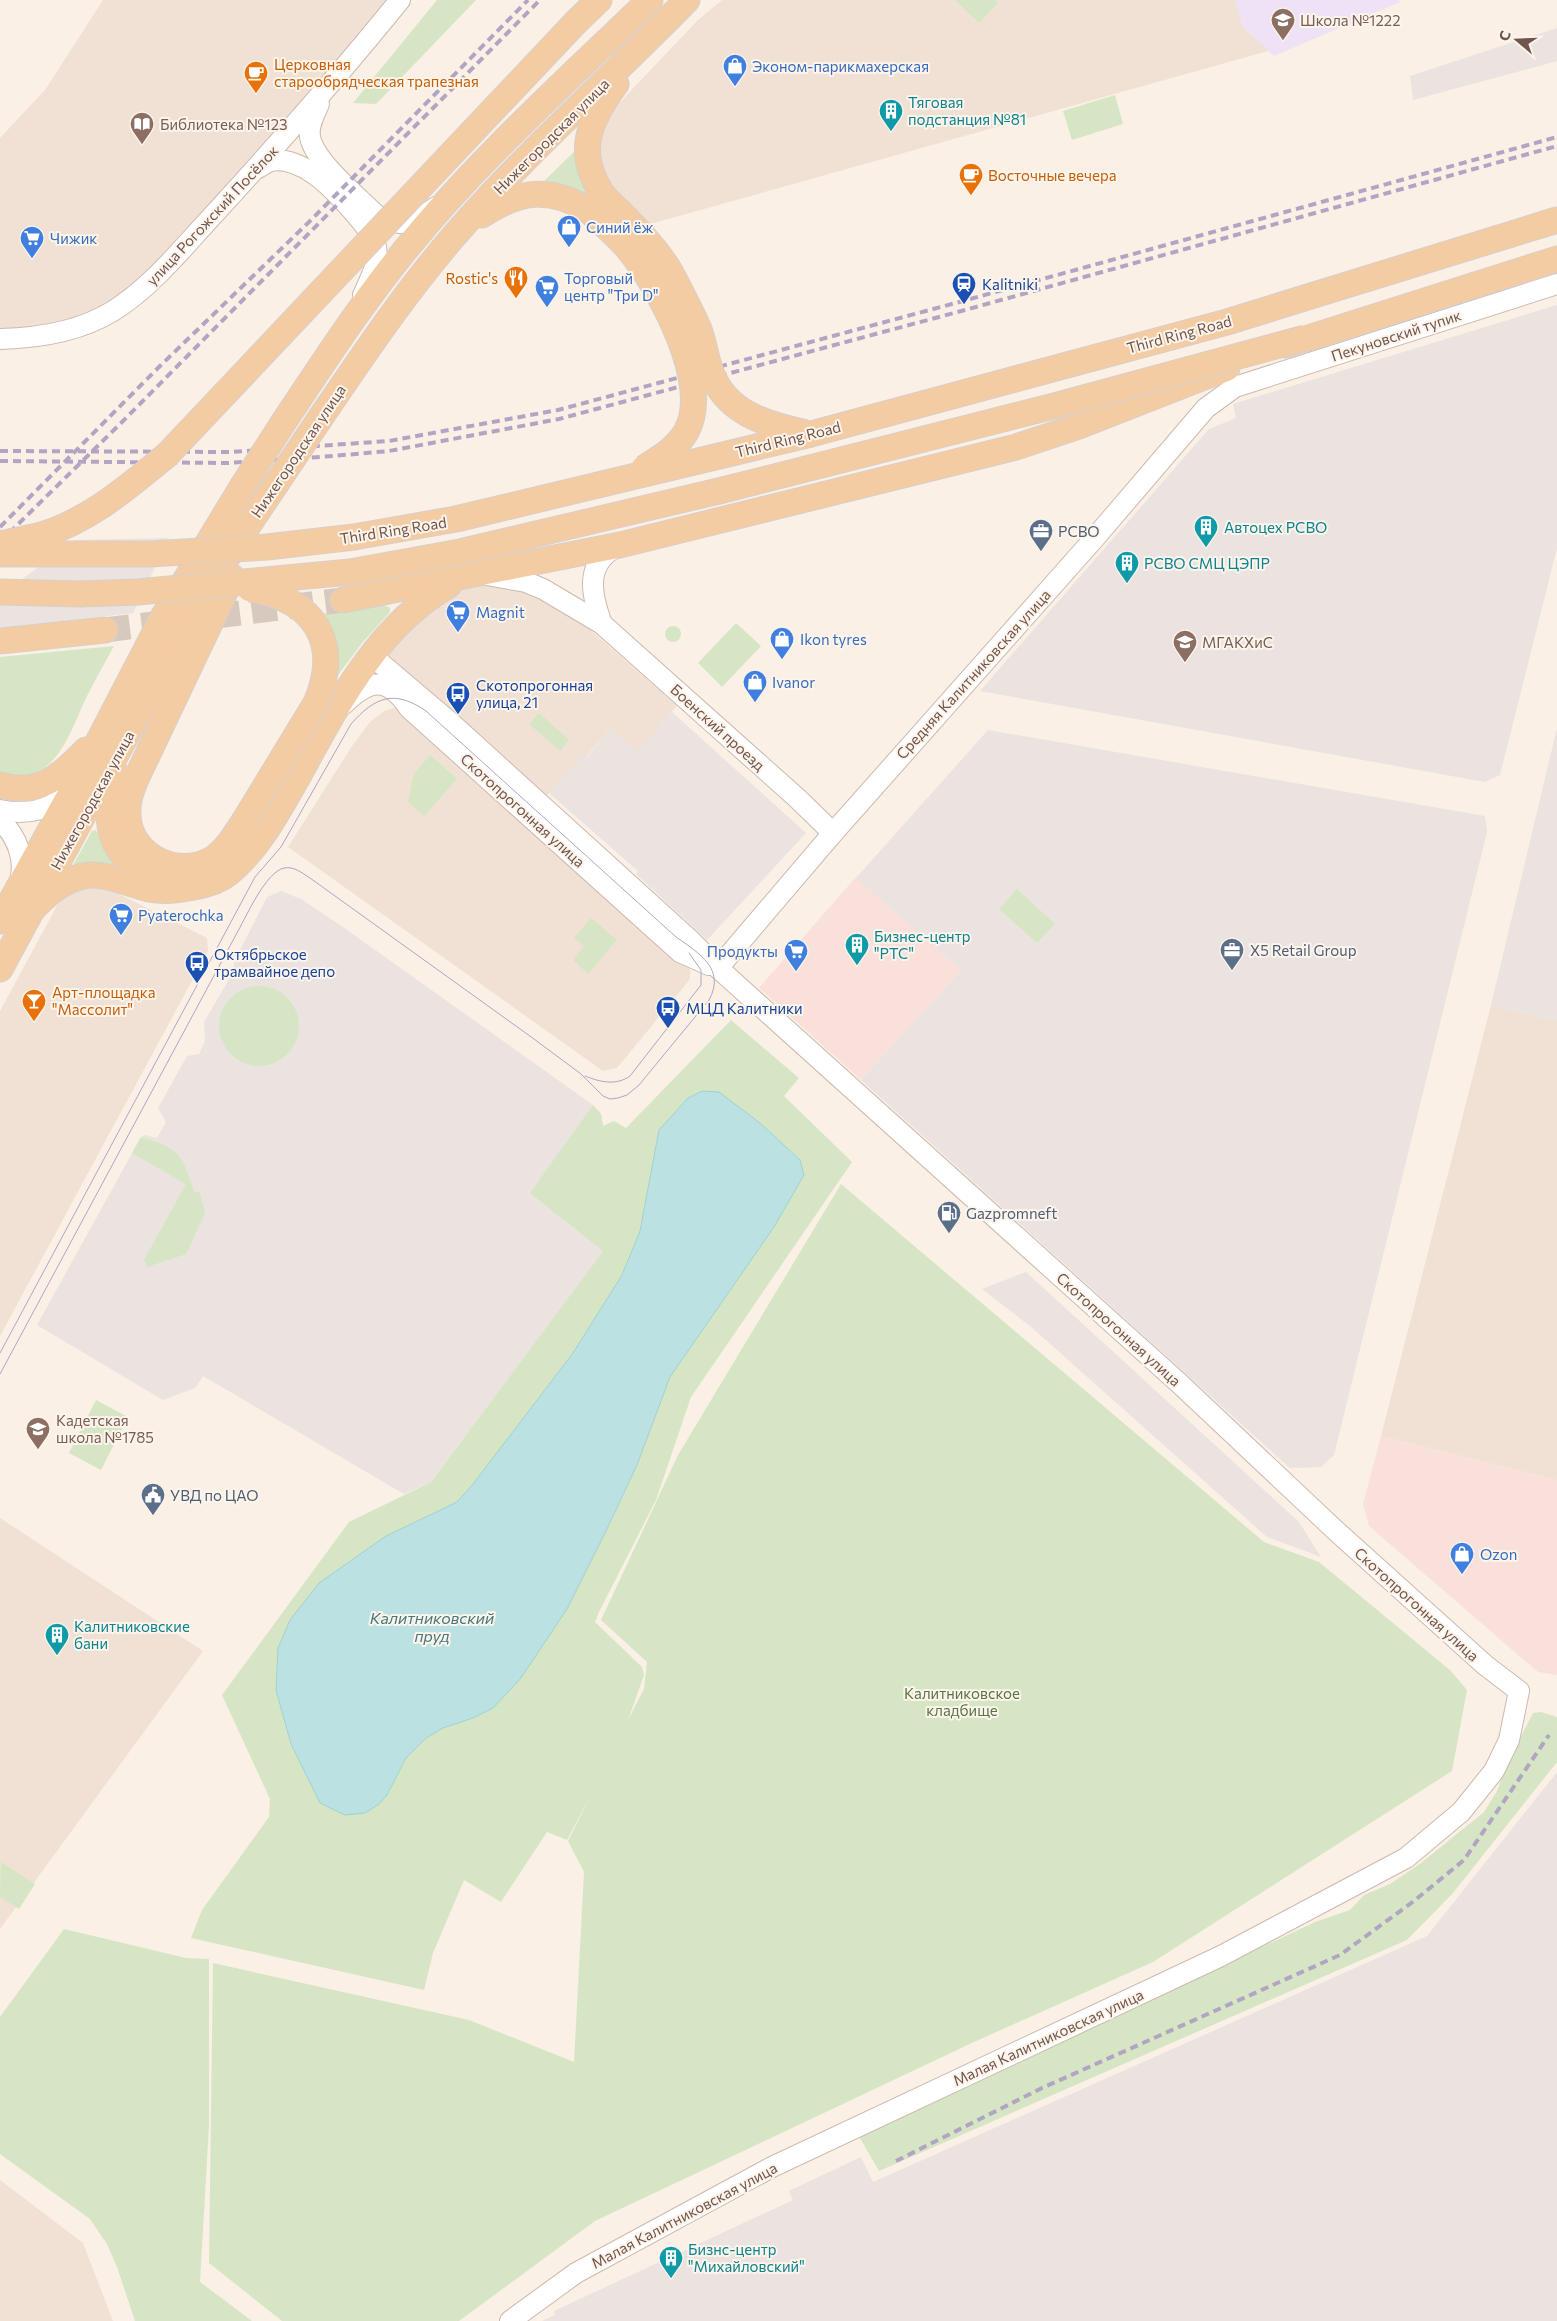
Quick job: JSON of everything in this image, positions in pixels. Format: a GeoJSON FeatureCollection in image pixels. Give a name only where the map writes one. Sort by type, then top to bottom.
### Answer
{"type":"FeatureCollection","features":[{"type":"Feature","properties":{"kind":"main road"},"geometry":{"type":"LineString","coordinates":[[0,544],[39,536],[81,519],[120,494],[167,455],[599,0]]}},
{"type":"Feature","properties":{"kind":"main road","name":"Нижегородская улица"},"geometry":{"type":"LineString","coordinates":[[0,921],[82,773],[168,609],[242,486],[348,326],[394,263],[457,191],[517,128],[650,0]]}},
{"type":"Feature","properties":{"kind":"main road","name":"Нижегородская улица"},"geometry":{"type":"LineString","coordinates":[[0,968],[137,720],[188,623],[231,551],[384,325],[461,228],[534,152],[687,0]]}},
{"type":"Feature","properties":{"kind":"main road"},"geometry":{"type":"LineString","coordinates":[[627,479],[670,452],[686,431],[694,406],[693,382],[679,338],[654,284],[595,202],[592,178],[587,161],[586,146],[592,126],[611,91],[648,40]]}},
{"type":"Feature","properties":{"kind":"main road"},"geometry":{"type":"LineString","coordinates":[[461,228],[498,204],[531,193],[595,202],[642,235],[670,271],[698,328],[714,379],[728,400],[750,416],[775,426],[811,434]]}},
{"type":"Feature","properties":{"kind":"main road","name":"Third Ring Road"},"geometry":{"type":"LineString","coordinates":[[0,554],[150,554],[267,547],[354,537],[456,519],[811,434],[1228,322],[1557,220]]}},
{"type":"Feature","properties":{"kind":"main road"},"geometry":{"type":"LineString","coordinates":[[0,592],[138,592],[225,585],[350,572],[460,552],[709,493],[1050,407],[1305,338],[1557,259]]}},
{"type":"Feature","properties":{"kind":"main road"},"geometry":{"type":"LineString","coordinates":[[343,600],[620,545],[1016,447],[1079,426],[1305,338]]}},
{"type":"Feature","properties":{"kind":"main road"},"geometry":{"type":"LineString","coordinates":[[225,585],[280,596],[298,606],[312,620],[320,634],[325,650],[327,667],[316,703],[227,848],[212,859],[194,866],[177,866],[162,863],[149,855],[139,845],[132,833],[128,817],[128,800],[136,779],[276,484]]}},
{"type":"Feature","properties":{"kind":"main road"},"geometry":{"type":"LineString","coordinates":[[30,912],[46,895],[80,876],[98,876],[164,891],[198,886],[227,875],[262,838],[331,716],[372,656],[406,615],[431,595],[473,575]]}},
{"type":"Feature","properties":{"kind":"main road"},"geometry":{"type":"LineString","coordinates":[[0,641],[105,630]]}},
{"type":"Feature","properties":{"kind":"main road"},"geometry":{"type":"LineString","coordinates":[[0,785],[10,789],[29,790],[41,786],[66,770],[88,748],[112,714]]}},
{"type":"Feature","properties":{"kind":"main road"},"geometry":{"type":"LineString","coordinates":[[137,720],[121,757],[111,789],[108,811],[110,831],[124,858],[135,868],[173,883],[198,886]]}},
{"type":"Feature","properties":{"kind":"street","name":"улица Рогожский Посёлок"},"geometry":{"type":"LineString","coordinates":[[0,339],[47,336],[88,324],[113,311],[150,282],[322,95],[400,0]]}},
{"type":"Feature","properties":{"kind":"street"},"geometry":{"type":"LineString","coordinates":[[322,95],[310,129],[310,136],[316,151],[332,171],[384,220],[394,224],[420,218],[457,191]]}},
{"type":"Feature","properties":{"kind":"street"},"geometry":{"type":"LineString","coordinates":[[254,171],[270,161],[288,162],[302,167],[316,175],[365,224],[376,247],[376,260],[372,275],[348,326]]}},
{"type":"Feature","properties":{"kind":"street","name":"Пекуновский тупик"},"geometry":{"type":"LineString","coordinates":[[1235,387],[1557,284]]}},
{"type":"Feature","properties":{"kind":"street","name":"Средняя Калитниковская улица"},"geometry":{"type":"LineString","coordinates":[[718,968],[833,833],[1093,540],[1206,408],[1235,387]]}},
{"type":"Feature","properties":{"kind":"street"},"geometry":{"type":"LineString","coordinates":[[602,624],[595,605],[594,572],[605,552],[620,545]]}},
{"type":"Feature","properties":{"kind":"street","name":"Боенский проезд"},"geometry":{"type":"LineString","coordinates":[[473,575],[526,582],[564,600],[602,624],[797,798],[833,833]]}},
{"type":"Feature","properties":{"kind":"street","name":"Скотопрогонная улица"},"geometry":{"type":"LineString","coordinates":[[372,656],[451,723],[718,968],[1180,1384],[1334,1529],[1484,1665],[1519,1691]]}},
{"type":"Feature","properties":{"kind":"street","name":"Скотопрогонная улица"},"geometry":{"type":"LineString","coordinates":[[331,716],[356,692],[368,685],[385,685],[393,689],[409,708],[680,952],[718,968]]}},
{"type":"Feature","properties":{"kind":"street"},"geometry":{"type":"LineString","coordinates":[[0,810],[39,811],[66,795],[82,773]]}},
{"type":"Feature","properties":{"kind":"street"},"geometry":{"type":"LineString","coordinates":[[0,820],[11,833],[19,848],[22,874],[17,889]]}},
{"type":"Feature","properties":{"kind":"street","name":"Малая Калитниковская улица"},"geometry":{"type":"LineString","coordinates":[[510,2321],[576,2273],[772,2167],[1221,1956],[1406,1858],[1461,1812],[1494,1771],[1509,1740],[1519,1691]]}},
{"type":"Feature","properties":{"kind":"shaded area"},"geometry":{"type":"Polygon","coordinates":[[[103,0],[390,0],[249,164],[158,260],[121,293],[85,317],[46,327],[0,329],[0,138],[45,90],[103,0]]]}},
{"type":"Feature","properties":{"kind":"shaded area"},"geometry":{"type":"Polygon","coordinates":[[[722,0],[1322,0],[1279,48],[643,226],[602,183],[595,136],[604,119],[698,20],[722,0]]]}},
{"type":"Feature","properties":{"kind":"shaded area","name":"Школа №1222"},"geometry":{"type":"Polygon","coordinates":[[[1235,0],[1399,0],[1400,2],[1274,56],[1242,26],[1235,0]]]}},
{"type":"Feature","properties":{"kind":"shaded area"},"geometry":{"type":"Polygon","coordinates":[[[1557,28],[1557,61],[1413,100],[1410,76],[1557,28]]]}},
{"type":"Feature","properties":{"kind":"shaded area"},"geometry":{"type":"Polygon","coordinates":[[[1557,305],[1557,548],[1500,775],[1485,782],[980,691],[1209,429],[1236,418],[1233,404],[1557,305]]]}},
{"type":"Feature","properties":{"kind":"shaded area"},"geometry":{"type":"Polygon","coordinates":[[[169,538],[133,613],[0,628],[0,595],[76,540],[169,538]]]}},
{"type":"Feature","properties":{"kind":"shaded area"},"geometry":{"type":"Polygon","coordinates":[[[481,584],[515,586],[570,612],[677,706],[637,752],[609,730],[586,757],[583,755],[542,801],[390,662],[387,654],[395,637],[462,587],[481,584]]]}},
{"type":"Feature","properties":{"kind":"shaded area"},"geometry":{"type":"Polygon","coordinates":[[[394,708],[405,710],[687,964],[690,970],[690,978],[687,983],[617,1068],[603,1071],[288,847],[352,746],[370,722],[384,711],[394,708]]]}},
{"type":"Feature","properties":{"kind":"shaded area"},"geometry":{"type":"Polygon","coordinates":[[[672,712],[806,833],[707,940],[636,874],[638,871],[549,793],[583,754],[587,757],[609,730],[637,751],[672,712]]]}},
{"type":"Feature","properties":{"kind":"shaded area"},"geometry":{"type":"Polygon","coordinates":[[[1557,728],[1557,1021],[1491,1005],[1557,728]]]}},
{"type":"Feature","properties":{"kind":"shaded area"},"geometry":{"type":"Polygon","coordinates":[[[988,730],[1485,816],[1487,832],[1334,1455],[1321,1467],[1290,1468],[861,1080],[961,970],[856,878],[988,730]]]}},
{"type":"Feature","properties":{"kind":"shaded area"},"geometry":{"type":"Polygon","coordinates":[[[856,877],[961,970],[861,1080],[759,988],[856,877]]]}},
{"type":"Feature","properties":{"kind":"shaded area"},"geometry":{"type":"Polygon","coordinates":[[[78,884],[109,889],[207,938],[208,951],[0,1336],[0,1011],[65,891],[78,884]]]}},
{"type":"Feature","properties":{"kind":"shaded area","name":"Октябрьское трамвайное депо"},"geometry":{"type":"Polygon","coordinates":[[[281,891],[301,899],[340,925],[593,1105],[601,1114],[603,1126],[614,1121],[603,1251],[431,1482],[404,1494],[203,1376],[195,1388],[163,1400],[37,1325],[141,1137],[145,1135],[157,1138],[166,1122],[158,1108],[187,1056],[199,1054],[205,1041],[204,1022],[231,976],[235,960],[267,897],[281,891]]]}},
{"type":"Feature","properties":{"kind":"shaded area"},"geometry":{"type":"Polygon","coordinates":[[[1491,1005],[1557,1021],[1557,1480],[1381,1436],[1491,1005]]]}},
{"type":"Feature","properties":{"kind":"shaded area"},"geometry":{"type":"Polygon","coordinates":[[[1026,1272],[1299,1522],[1321,1557],[1267,1537],[1030,1326],[982,1289],[1026,1272]]]}},
{"type":"Feature","properties":{"kind":"shaded area"},"geometry":{"type":"Polygon","coordinates":[[[1381,1436],[1557,1480],[1557,1675],[1538,1672],[1369,1526],[1363,1504],[1381,1436]]]}},
{"type":"Feature","properties":{"kind":"shaded area"},"geometry":{"type":"Polygon","coordinates":[[[0,1518],[203,1651],[0,1929],[0,1518]]]}},
{"type":"Feature","properties":{"kind":"shaded area"},"geometry":{"type":"Polygon","coordinates":[[[1557,1772],[1557,2321],[542,2321],[555,2315],[554,2311],[793,2200],[789,2191],[861,2157],[873,2182],[1427,1936],[1557,1772]]]}},
{"type":"Feature","properties":{"kind":"shaded area"},"geometry":{"type":"Polygon","coordinates":[[[0,2180],[83,2243],[113,2321],[0,2321],[0,2180]]]}},
{"type":"Feature","properties":{"kind":"green space"},"geometry":{"type":"Polygon","coordinates":[[[437,0],[476,0],[376,104],[353,103],[437,0]]]}},
{"type":"Feature","properties":{"kind":"green space"},"geometry":{"type":"Polygon","coordinates":[[[955,0],[995,0],[998,3],[979,23],[955,0]]]}},
{"type":"Feature","properties":{"kind":"green space"},"geometry":{"type":"Polygon","coordinates":[[[1115,95],[1123,124],[1072,140],[1063,111],[1115,95]]]}},
{"type":"Feature","properties":{"kind":"green space"},"geometry":{"type":"Polygon","coordinates":[[[575,151],[593,200],[543,182],[575,151]]]}},
{"type":"Feature","properties":{"kind":"green space"},"geometry":{"type":"Polygon","coordinates":[[[384,605],[390,608],[390,612],[362,643],[335,679],[321,614],[384,605]]]}},
{"type":"Feature","properties":{"kind":"green space"},"geometry":{"type":"Polygon","coordinates":[[[736,623],[761,646],[722,687],[698,663],[736,623]]]}},
{"type":"Feature","properties":{"kind":"green space"},"geometry":{"type":"Polygon","coordinates":[[[673,626],[681,634],[673,642],[665,634],[673,626]]]}},
{"type":"Feature","properties":{"kind":"green space"},"geometry":{"type":"Polygon","coordinates":[[[114,646],[85,700],[72,730],[56,757],[45,767],[33,774],[18,776],[0,772],[0,657],[114,646]]]}},
{"type":"Feature","properties":{"kind":"green space"},"geometry":{"type":"Polygon","coordinates":[[[539,713],[569,740],[560,751],[529,724],[539,713]]]}},
{"type":"Feature","properties":{"kind":"green space"},"geometry":{"type":"Polygon","coordinates":[[[430,755],[457,779],[424,816],[408,802],[414,774],[430,755]]]}},
{"type":"Feature","properties":{"kind":"green space"},"geometry":{"type":"Polygon","coordinates":[[[96,830],[113,864],[72,867],[92,831],[96,830]]]}},
{"type":"Feature","properties":{"kind":"green space"},"geometry":{"type":"Polygon","coordinates":[[[1017,889],[1055,924],[1037,943],[999,909],[1017,889]]]}},
{"type":"Feature","properties":{"kind":"green space"},"geometry":{"type":"Polygon","coordinates":[[[591,918],[617,940],[588,974],[573,960],[584,946],[574,938],[591,918]]]}},
{"type":"Feature","properties":{"kind":"green space"},"geometry":{"type":"Polygon","coordinates":[[[259,986],[274,989],[287,998],[296,1011],[299,1026],[296,1041],[287,1054],[274,1063],[259,1066],[244,1063],[231,1054],[222,1041],[219,1026],[222,1011],[231,998],[244,989],[259,986]]]}},
{"type":"Feature","properties":{"kind":"green space","name":"Калитниковское кладбище"},"geometry":{"type":"Polygon","coordinates":[[[731,1020],[799,1078],[784,1096],[852,1162],[691,1397],[656,1500],[599,1612],[595,1622],[642,1667],[644,1675],[628,1720],[644,1689],[647,1662],[601,1620],[678,1455],[841,1184],[1264,1542],[1319,1562],[1450,1670],[1467,1690],[1452,1771],[1153,1962],[974,2042],[595,2221],[459,2321],[282,2321],[209,2263],[213,1963],[469,2020],[574,2062],[584,1872],[568,1841],[592,1793],[567,1840],[547,1832],[501,1902],[464,1880],[433,1953],[424,1990],[191,1938],[202,1910],[269,1817],[270,1799],[222,1695],[349,1522],[431,1482],[603,1251],[530,1193],[593,1105],[601,1114],[603,1126],[614,1121],[626,1128],[731,1020]]]}},
{"type":"Feature","properties":{"kind":"green space"},"geometry":{"type":"Polygon","coordinates":[[[141,1137],[164,1145],[177,1154],[186,1168],[194,1191],[200,1193],[205,1213],[186,1254],[147,1267],[144,1260],[186,1184],[132,1153],[141,1137]]]}},
{"type":"Feature","properties":{"kind":"green space"},"geometry":{"type":"Polygon","coordinates":[[[96,1400],[128,1417],[101,1470],[69,1453],[96,1400]]]}},
{"type":"Feature","properties":{"kind":"green space"},"geometry":{"type":"Polygon","coordinates":[[[1541,1712],[1557,1717],[1557,1762],[1453,1893],[1407,1940],[879,2171],[857,2133],[877,2128],[1315,1922],[1350,1910],[1364,1895],[1390,1884],[1421,1863],[1484,1812],[1497,1791],[1507,1763],[1533,1713],[1541,1712]]]}},
{"type":"Feature","properties":{"kind":"green space"},"geometry":{"type":"Polygon","coordinates":[[[1,1862],[35,1884],[19,1909],[0,1897],[1,1862]]]}},
{"type":"Feature","properties":{"kind":"green space"},"geometry":{"type":"Polygon","coordinates":[[[64,1929],[186,1958],[209,1959],[209,2126],[200,2282],[252,2321],[135,2321],[117,2267],[107,2244],[90,2219],[0,2154],[0,2017],[64,1929]]]}},
{"type":"Feature","properties":{"kind":"water","name":"Калитниковский пруд"},"geometry":{"type":"Polygon","coordinates":[[[702,1091],[719,1092],[760,1123],[800,1160],[804,1175],[774,1227],[670,1377],[637,1465],[606,1531],[567,1609],[521,1678],[493,1708],[473,1718],[443,1728],[426,1738],[406,1758],[387,1795],[379,1804],[365,1813],[345,1815],[320,1803],[291,1744],[276,1690],[278,1648],[290,1620],[319,1583],[386,1536],[457,1502],[473,1484],[573,1353],[622,1275],[640,1231],[659,1130],[688,1098],[702,1091]]]}},
{"type":"Feature","properties":{"kind":"tunnel"},"geometry":{"type":"LineString","coordinates":[[105,630],[343,600]]}},
{"type":"Feature","properties":{"kind":"tram line"},"geometry":{"type":"LineString","coordinates":[[0,1353],[255,877],[281,847],[351,724],[368,707],[377,702],[395,698],[415,704],[426,711],[676,937],[708,963],[714,979],[709,1000],[639,1085],[627,1095],[610,1099],[603,1096],[581,1074],[534,1039],[310,878],[291,868],[277,871],[264,885],[252,905],[0,1374]]}},
{"type":"Feature","properties":{"kind":"tram line"},"geometry":{"type":"LineString","coordinates":[[585,1076],[608,1082],[619,1081],[630,1076],[701,985],[701,970],[689,953]]}},
{"type":"Feature","properties":{"kind":"railway"},"geometry":{"type":"LineString","coordinates":[[0,527],[160,366],[311,220],[528,0]]}},
{"type":"Feature","properties":{"kind":"railway"},"geometry":{"type":"LineString","coordinates":[[0,542],[120,424],[540,0]]}},
{"type":"Feature","properties":{"kind":"railway"},"geometry":{"type":"LineString","coordinates":[[0,451],[231,452],[389,441],[558,410],[963,301],[1557,137]]}},
{"type":"Feature","properties":{"kind":"railway"},"geometry":{"type":"LineString","coordinates":[[0,461],[228,463],[333,456],[389,451],[559,419],[965,310],[1557,146]]}},
{"type":"Feature","properties":{"kind":"railway"},"geometry":{"type":"LineString","coordinates":[[896,2161],[1042,2088],[1340,1955],[1414,1901],[1464,1860],[1549,1735]]}},
{"type":"Feature","properties":{"kind":"place","name":"Школа №1222"},"geometry":{"type":"Point","coordinates":[1283,41]}},
{"type":"Feature","properties":{"kind":"place","name":"Эконом-парикмахерская"},"geometry":{"type":"Point","coordinates":[735,87]}},
{"type":"Feature","properties":{"kind":"place","name":"Церковная старообрядческая трапезная"},"geometry":{"type":"Point","coordinates":[256,94]}},
{"type":"Feature","properties":{"kind":"place","name":"Тяговая подстанция №81"},"geometry":{"type":"Point","coordinates":[891,132]}},
{"type":"Feature","properties":{"kind":"place","name":"Библиотека №123"},"geometry":{"type":"Point","coordinates":[142,145]}},
{"type":"Feature","properties":{"kind":"place","name":"Восточные вечера"},"geometry":{"type":"Point","coordinates":[971,196]}},
{"type":"Feature","properties":{"kind":"place","name":"Синий ёж"},"geometry":{"type":"Point","coordinates":[569,248]}},
{"type":"Feature","properties":{"kind":"place","name":"Чижик"},"geometry":{"type":"Point","coordinates":[32,259]}},
{"type":"Feature","properties":{"kind":"place","name":"Rostic's"},"geometry":{"type":"Point","coordinates":[516,299]}},
{"type":"Feature","properties":{"kind":"place","name":"Kalitniki"},"geometry":{"type":"Point","coordinates":[964,305]}},
{"type":"Feature","properties":{"kind":"place","name":"Торговый центр \"Три D\""},"geometry":{"type":"Point","coordinates":[547,308]}},
{"type":"Feature","properties":{"kind":"place","name":"Автоцех РСВО"},"geometry":{"type":"Point","coordinates":[1206,548]}},
{"type":"Feature","properties":{"kind":"place","name":"РСВО"},"geometry":{"type":"Point","coordinates":[1041,552]}},
{"type":"Feature","properties":{"kind":"place","name":"РСВО СМЦ ЦЭПР"},"geometry":{"type":"Point","coordinates":[1127,584]}},
{"type":"Feature","properties":{"kind":"place","name":"Magnit"},"geometry":{"type":"Point","coordinates":[458,633]}},
{"type":"Feature","properties":{"kind":"place","name":"Ikon tyres"},"geometry":{"type":"Point","coordinates":[782,660]}},
{"type":"Feature","properties":{"kind":"place","name":"МГАКХиС"},"geometry":{"type":"Point","coordinates":[1185,663]}},
{"type":"Feature","properties":{"kind":"place","name":"Ivanor"},"geometry":{"type":"Point","coordinates":[755,703]}},
{"type":"Feature","properties":{"kind":"place","name":"Скотопрогонная улица, 21"},"geometry":{"type":"Point","coordinates":[458,715]}},
{"type":"Feature","properties":{"kind":"place","name":"Pyaterochka"},"geometry":{"type":"Point","coordinates":[121,936]}},
{"type":"Feature","properties":{"kind":"place","name":"Бизнес-центр \"РТС\""},"geometry":{"type":"Point","coordinates":[857,966]}},
{"type":"Feature","properties":{"kind":"place","name":"X5 Retail Group"},"geometry":{"type":"Point","coordinates":[1232,971]}},
{"type":"Feature","properties":{"kind":"place","name":"Продукты"},"geometry":{"type":"Point","coordinates":[796,972]}},
{"type":"Feature","properties":{"kind":"place","name":"Октябрьское трамвайное депо"},"geometry":{"type":"Point","coordinates":[197,984]}},
{"type":"Feature","properties":{"kind":"place","name":"Арт-площадка \"Массолит\""},"geometry":{"type":"Point","coordinates":[34,1022]}},
{"type":"Feature","properties":{"kind":"place","name":"МЦД Калитники"},"geometry":{"type":"Point","coordinates":[668,1029]}},
{"type":"Feature","properties":{"kind":"place","name":"Gazpromneft"},"geometry":{"type":"Point","coordinates":[949,1234]}},
{"type":"Feature","properties":{"kind":"place","name":"Кадетская школа №1785"},"geometry":{"type":"Point","coordinates":[38,1450]}},
{"type":"Feature","properties":{"kind":"place","name":"УВД по ЦАО"},"geometry":{"type":"Point","coordinates":[153,1516]}},
{"type":"Feature","properties":{"kind":"place","name":"Ozon"},"geometry":{"type":"Point","coordinates":[1462,1575]}},
{"type":"Feature","properties":{"kind":"place","name":"Калитниковские бани"},"geometry":{"type":"Point","coordinates":[57,1656]}},
{"type":"Feature","properties":{"kind":"place","name":"Бизнс-центр \"Михайловский\""},"geometry":{"type":"Point","coordinates":[671,2279]}}]}
